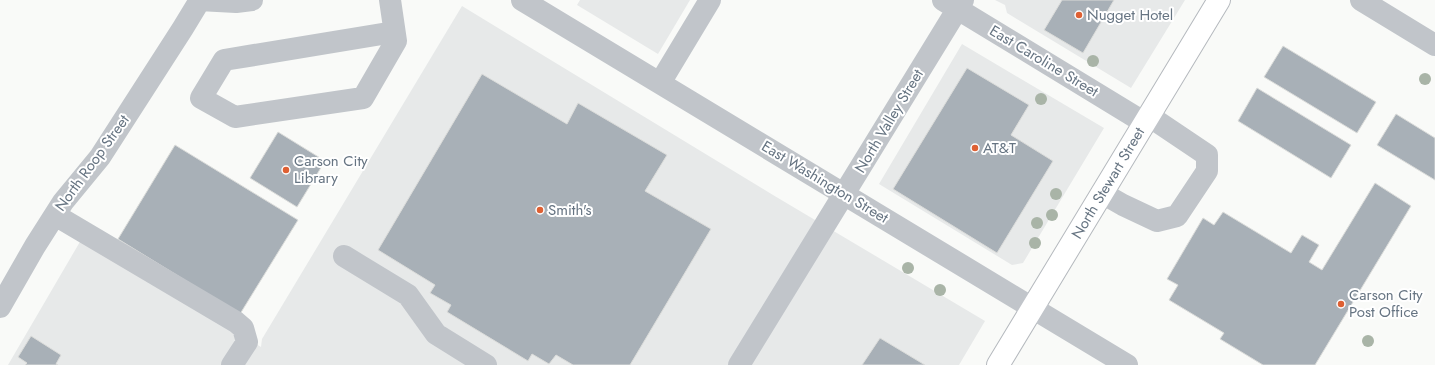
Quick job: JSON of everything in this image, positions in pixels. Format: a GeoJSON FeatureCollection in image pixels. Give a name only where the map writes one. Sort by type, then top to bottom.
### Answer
{"type":"FeatureCollection","features":[{"type":"Feature","properties":{"kind":"main road","name":"North Stewart Street"},"geometry":{"type":"LineString","coordinates":[[998,365],[1219,0]]}},
{"type":"Feature","properties":{"kind":"street"},"geometry":{"type":"LineString","coordinates":[[200,0],[236,2],[252,0]]}},
{"type":"Feature","properties":{"kind":"street","name":"North Roop Street"},"geometry":{"type":"LineString","coordinates":[[0,307],[63,202],[100,157],[200,0]]}},
{"type":"Feature","properties":{"kind":"street"},"geometry":{"type":"LineString","coordinates":[[390,0],[396,42],[363,98],[235,117],[201,98],[224,60],[394,32]]}},
{"type":"Feature","properties":{"kind":"street","name":"East Washington Street"},"geometry":{"type":"LineString","coordinates":[[522,0],[1127,365]]}},
{"type":"Feature","properties":{"kind":"street"},"geometry":{"type":"LineString","coordinates":[[660,83],[710,0]]}},
{"type":"Feature","properties":{"kind":"street"},"geometry":{"type":"LineString","coordinates":[[1361,0],[1435,45]]}},
{"type":"Feature","properties":{"kind":"street","name":"East Caroline Street"},"geometry":{"type":"LineString","coordinates":[[955,3],[1207,155],[1207,171],[1178,216],[1157,221],[1102,193]]}},
{"type":"Feature","properties":{"kind":"street","name":"North Valley Street"},"geometry":{"type":"LineString","coordinates":[[739,365],[845,194],[955,3]]}},
{"type":"Feature","properties":{"kind":"street"},"geometry":{"type":"LineString","coordinates":[[55,215],[236,322],[243,328],[246,342],[232,365]]}},
{"type":"Feature","properties":{"kind":"street"},"geometry":{"type":"LineString","coordinates":[[344,256],[408,295],[436,334],[486,365]]}},
{"type":"Feature","properties":{"kind":"shaded area"},"geometry":{"type":"Polygon","coordinates":[[[580,0],[690,0],[658,54],[577,5],[580,0]]]}},
{"type":"Feature","properties":{"kind":"shaded area"},"geometry":{"type":"Polygon","coordinates":[[[995,0],[1185,0],[1131,88],[1007,13],[1005,5],[995,0]]]}},
{"type":"Feature","properties":{"kind":"shaded area"},"geometry":{"type":"Polygon","coordinates":[[[462,6],[773,195],[985,321],[959,365],[8,365],[81,240],[261,347],[262,339],[462,6]]]}},
{"type":"Feature","properties":{"kind":"shaded area"},"geometry":{"type":"Polygon","coordinates":[[[962,44],[1104,128],[1023,263],[1012,265],[879,184],[962,44]]]}},
{"type":"Feature","properties":{"kind":"building","name":"Nugget Hotel"},"geometry":{"type":"Polygon","coordinates":[[[1062,0],[1114,0],[1083,53],[1044,30],[1062,0]]]}},
{"type":"Feature","properties":{"kind":"building"},"geometry":{"type":"Polygon","coordinates":[[[1283,46],[1376,102],[1357,133],[1264,77],[1283,46]]]}},
{"type":"Feature","properties":{"kind":"building","name":"AT&T"},"geometry":{"type":"Polygon","coordinates":[[[967,68],[1029,105],[1011,135],[1053,161],[997,253],[893,189],[967,68]]]}},
{"type":"Feature","properties":{"kind":"building","name":"Smith's"},"geometry":{"type":"Polygon","coordinates":[[[482,74],[567,124],[578,103],[667,155],[645,191],[711,229],[630,365],[573,365],[556,355],[549,364],[532,354],[528,361],[447,312],[451,305],[430,293],[435,285],[378,250],[482,74]]]}},
{"type":"Feature","properties":{"kind":"building"},"geometry":{"type":"Polygon","coordinates":[[[1257,88],[1351,145],[1331,178],[1238,121],[1257,88]]]}},
{"type":"Feature","properties":{"kind":"building"},"geometry":{"type":"Polygon","coordinates":[[[1396,114],[1435,138],[1435,180],[1377,145],[1396,114]]]}},
{"type":"Feature","properties":{"kind":"building"},"geometry":{"type":"Polygon","coordinates":[[[278,132],[325,161],[297,207],[250,178],[278,132]]]}},
{"type":"Feature","properties":{"kind":"building"},"geometry":{"type":"Polygon","coordinates":[[[175,145],[298,220],[240,314],[118,239],[175,145]]]}},
{"type":"Feature","properties":{"kind":"building"},"geometry":{"type":"Polygon","coordinates":[[[1375,183],[1411,206],[1315,365],[1263,365],[1220,339],[1224,333],[1169,300],[1178,285],[1167,279],[1203,218],[1214,225],[1223,212],[1291,253],[1302,235],[1319,245],[1309,262],[1322,270],[1375,183]]]}},
{"type":"Feature","properties":{"kind":"building"},"geometry":{"type":"Polygon","coordinates":[[[31,336],[61,355],[56,364],[58,365],[25,365],[27,363],[18,357],[31,336]]]}},
{"type":"Feature","properties":{"kind":"building"},"geometry":{"type":"Polygon","coordinates":[[[880,338],[925,365],[862,365],[880,338]]]}},
{"type":"Feature","properties":{"kind":"place","name":"Nugget Hotel"},"geometry":{"type":"Point","coordinates":[1079,15]}},
{"type":"Feature","properties":{"kind":"place","name":"AT&T"},"geometry":{"type":"Point","coordinates":[975,148]}},
{"type":"Feature","properties":{"kind":"place","name":"Carson City Library"},"geometry":{"type":"Point","coordinates":[286,170]}},
{"type":"Feature","properties":{"kind":"place","name":"Smith's"},"geometry":{"type":"Point","coordinates":[540,210]}},
{"type":"Feature","properties":{"kind":"place","name":"Carson City Post Office"},"geometry":{"type":"Point","coordinates":[1341,304]}}]}
